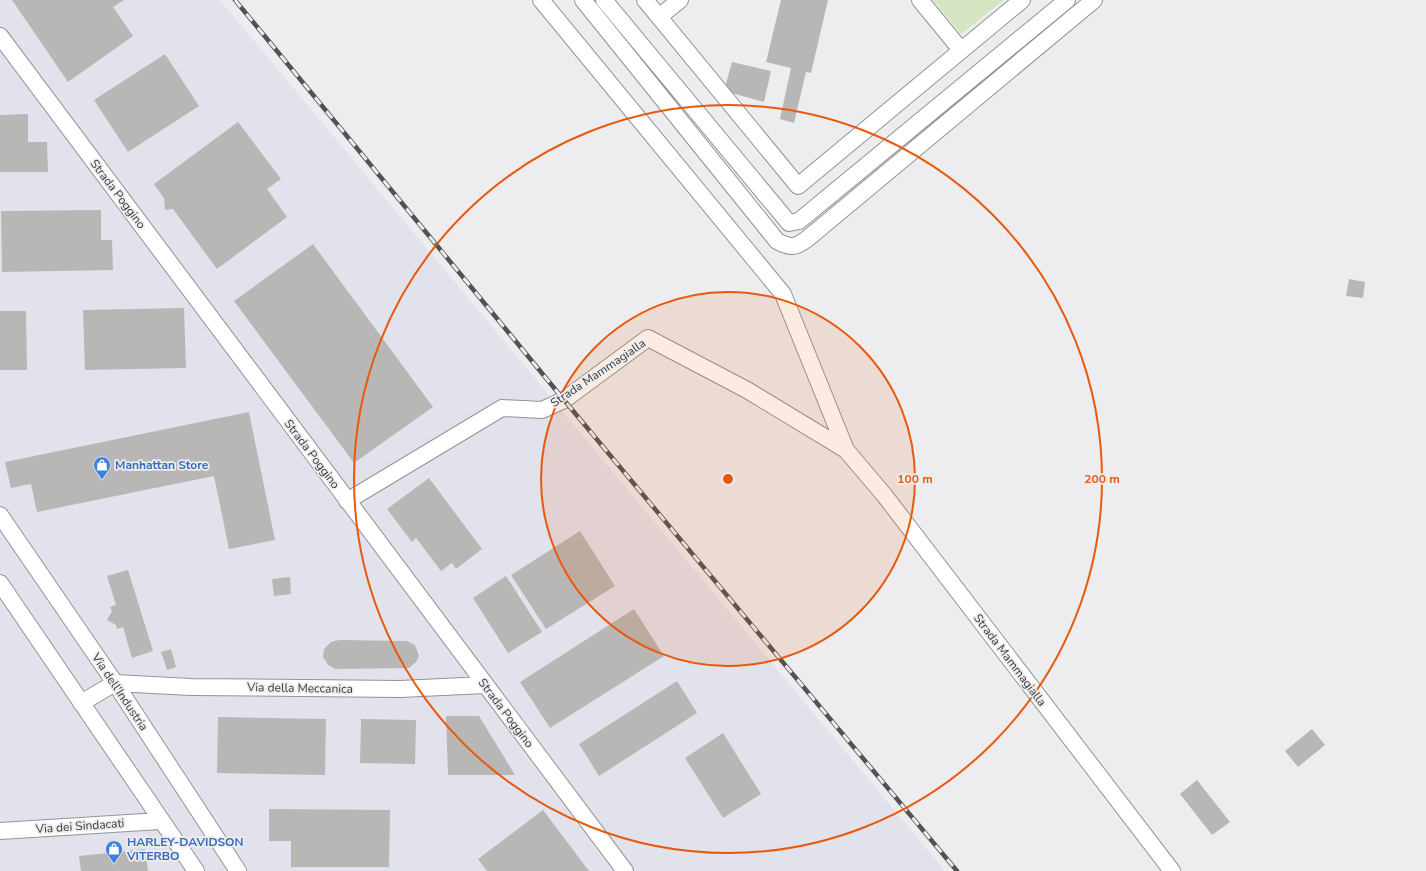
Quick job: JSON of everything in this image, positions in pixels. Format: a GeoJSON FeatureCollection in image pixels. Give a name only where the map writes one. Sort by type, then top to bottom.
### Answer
{"type":"FeatureCollection","features":[{"type":"Feature","properties":{"kind":"street","name":"Strada Mammagialla"},"geometry":{"type":"LineString","coordinates":[[542,0],[783,294],[846,450],[885,496],[1172,871]]}},
{"type":"Feature","properties":{"kind":"street"},"geometry":{"type":"LineString","coordinates":[[583,0],[777,241],[787,246],[798,246],[807,239],[1094,0]]}},
{"type":"Feature","properties":{"kind":"street"},"geometry":{"type":"LineString","coordinates":[[604,0],[789,223],[799,221],[1067,0]]}},
{"type":"Feature","properties":{"kind":"street"},"geometry":{"type":"LineString","coordinates":[[645,0],[798,186],[1022,0]]}},
{"type":"Feature","properties":{"kind":"street"},"geometry":{"type":"LineString","coordinates":[[659,17],[680,0]]}},
{"type":"Feature","properties":{"kind":"street"},"geometry":{"type":"LineString","coordinates":[[920,0],[962,50]]}},
{"type":"Feature","properties":{"kind":"street","name":"Strada Poggino"},"geometry":{"type":"LineString","coordinates":[[0,36],[625,871]]}},
{"type":"Feature","properties":{"kind":"street","name":"Strada Mammagialla"},"geometry":{"type":"LineString","coordinates":[[347,501],[502,408],[542,410],[564,400],[648,338],[747,390],[846,450]]}},
{"type":"Feature","properties":{"kind":"street","name":"Via dell'Industria"},"geometry":{"type":"LineString","coordinates":[[0,515],[115,683],[238,871]]}},
{"type":"Feature","properties":{"kind":"street"},"geometry":{"type":"LineString","coordinates":[[0,583],[160,821],[196,871]]}},
{"type":"Feature","properties":{"kind":"street"},"geometry":{"type":"LineString","coordinates":[[81,703],[115,683]]}},
{"type":"Feature","properties":{"kind":"street","name":"Via della Meccanica"},"geometry":{"type":"LineString","coordinates":[[115,683],[191,687],[400,689],[485,685]]}},
{"type":"Feature","properties":{"kind":"street","name":"Via dei Sindacati"},"geometry":{"type":"LineString","coordinates":[[0,831],[160,821]]}},
{"type":"Feature","properties":{"kind":"shaded area"},"geometry":{"type":"Polygon","coordinates":[[[0,0],[220,0],[945,871],[0,871],[0,0]]]}},
{"type":"Feature","properties":{"kind":"green space"},"geometry":{"type":"Polygon","coordinates":[[[933,0],[1004,0],[961,34],[933,0]]]}},
{"type":"Feature","properties":{"kind":"building"},"geometry":{"type":"Polygon","coordinates":[[[12,0],[124,0],[113,7],[133,36],[68,82],[12,0]]]}},
{"type":"Feature","properties":{"kind":"building"},"geometry":{"type":"Polygon","coordinates":[[[781,0],[828,0],[811,73],[806,72],[794,123],[780,119],[791,68],[766,62],[781,0]]]}},
{"type":"Feature","properties":{"kind":"building"},"geometry":{"type":"Polygon","coordinates":[[[165,54],[199,106],[128,152],[94,100],[165,54]]]}},
{"type":"Feature","properties":{"kind":"building"},"geometry":{"type":"Polygon","coordinates":[[[732,62],[771,71],[764,102],[724,91],[732,62]]]}},
{"type":"Feature","properties":{"kind":"building"},"geometry":{"type":"Polygon","coordinates":[[[28,114],[28,142],[47,142],[48,172],[0,172],[0,115],[28,114]]]}},
{"type":"Feature","properties":{"kind":"building"},"geometry":{"type":"Polygon","coordinates":[[[238,122],[281,179],[267,189],[287,217],[217,269],[173,209],[165,210],[164,198],[154,184],[238,122]]]}},
{"type":"Feature","properties":{"kind":"building"},"geometry":{"type":"Polygon","coordinates":[[[101,210],[101,240],[112,240],[113,270],[2,272],[1,211],[101,210]]]}},
{"type":"Feature","properties":{"kind":"building"},"geometry":{"type":"Polygon","coordinates":[[[313,244],[433,407],[354,463],[234,301],[313,244]]]}},
{"type":"Feature","properties":{"kind":"building"},"geometry":{"type":"Polygon","coordinates":[[[1349,279],[1365,282],[1363,298],[1346,296],[1349,279]]]}},
{"type":"Feature","properties":{"kind":"building"},"geometry":{"type":"Polygon","coordinates":[[[184,308],[186,368],[85,370],[83,310],[184,308]]]}},
{"type":"Feature","properties":{"kind":"building"},"geometry":{"type":"Polygon","coordinates":[[[0,311],[26,311],[27,370],[0,370],[0,311]]]}},
{"type":"Feature","properties":{"kind":"building","name":"Manhattan Store"},"geometry":{"type":"Polygon","coordinates":[[[249,412],[275,540],[229,549],[214,476],[37,512],[31,484],[11,488],[5,462],[249,412]]]}},
{"type":"Feature","properties":{"kind":"building"},"geometry":{"type":"Polygon","coordinates":[[[429,478],[482,549],[456,569],[452,563],[441,571],[416,538],[412,542],[387,509],[429,478]]]}},
{"type":"Feature","properties":{"kind":"building"},"geometry":{"type":"Polygon","coordinates":[[[580,531],[615,586],[546,629],[511,575],[580,531]]]}},
{"type":"Feature","properties":{"kind":"building"},"geometry":{"type":"Polygon","coordinates":[[[128,570],[153,651],[132,658],[123,627],[117,629],[116,625],[107,620],[112,611],[110,607],[116,605],[107,576],[128,570]]]}},
{"type":"Feature","properties":{"kind":"building"},"geometry":{"type":"Polygon","coordinates":[[[506,576],[542,632],[508,653],[473,598],[506,576]]]}},
{"type":"Feature","properties":{"kind":"building"},"geometry":{"type":"Polygon","coordinates":[[[290,577],[291,594],[274,596],[272,579],[290,577]]]}},
{"type":"Feature","properties":{"kind":"building"},"geometry":{"type":"Polygon","coordinates":[[[634,609],[664,656],[550,728],[520,682],[634,609]]]}},
{"type":"Feature","properties":{"kind":"building"},"geometry":{"type":"Polygon","coordinates":[[[339,640],[407,641],[415,645],[419,656],[416,662],[409,668],[335,669],[328,665],[323,657],[324,649],[331,642],[339,640]]]}},
{"type":"Feature","properties":{"kind":"building"},"geometry":{"type":"Polygon","coordinates":[[[171,649],[176,667],[167,670],[161,652],[171,649]]]}},
{"type":"Feature","properties":{"kind":"building"},"geometry":{"type":"Polygon","coordinates":[[[677,681],[697,713],[599,776],[579,744],[677,681]]]}},
{"type":"Feature","properties":{"kind":"building"},"geometry":{"type":"Polygon","coordinates":[[[446,716],[479,716],[515,775],[448,775],[446,716]]]}},
{"type":"Feature","properties":{"kind":"building"},"geometry":{"type":"Polygon","coordinates":[[[218,717],[326,719],[325,775],[217,773],[218,717]]]}},
{"type":"Feature","properties":{"kind":"building"},"geometry":{"type":"Polygon","coordinates":[[[361,719],[416,720],[415,764],[360,763],[361,719]]]}},
{"type":"Feature","properties":{"kind":"building"},"geometry":{"type":"Polygon","coordinates":[[[1312,729],[1325,745],[1298,767],[1285,751],[1312,729]]]}},
{"type":"Feature","properties":{"kind":"building"},"geometry":{"type":"Polygon","coordinates":[[[723,733],[761,794],[723,818],[685,758],[723,733]]]}},
{"type":"Feature","properties":{"kind":"building"},"geometry":{"type":"Polygon","coordinates":[[[1197,780],[1230,822],[1212,835],[1180,794],[1197,780]]]}},
{"type":"Feature","properties":{"kind":"building"},"geometry":{"type":"Polygon","coordinates":[[[269,809],[390,810],[389,867],[291,867],[291,841],[269,841],[269,809]]]}},
{"type":"Feature","properties":{"kind":"building"},"geometry":{"type":"Polygon","coordinates":[[[543,810],[589,871],[487,871],[478,859],[543,810]]]}},
{"type":"Feature","properties":{"kind":"building","name":"HARLEY-DAVIDSON VITERBO"},"geometry":{"type":"Polygon","coordinates":[[[145,849],[148,871],[81,871],[79,856],[145,849]]]}},
{"type":"Feature","properties":{"kind":"railway"},"geometry":{"type":"LineString","coordinates":[[235,0],[564,400],[957,871]]}},
{"type":"Feature","properties":{"kind":"place","name":"Manhattan Store"},"geometry":{"type":"Point","coordinates":[102,480]}},
{"type":"Feature","properties":{"kind":"place","name":"HARLEY-DAVIDSON VITERBO"},"geometry":{"type":"Point","coordinates":[114,864]}}]}
